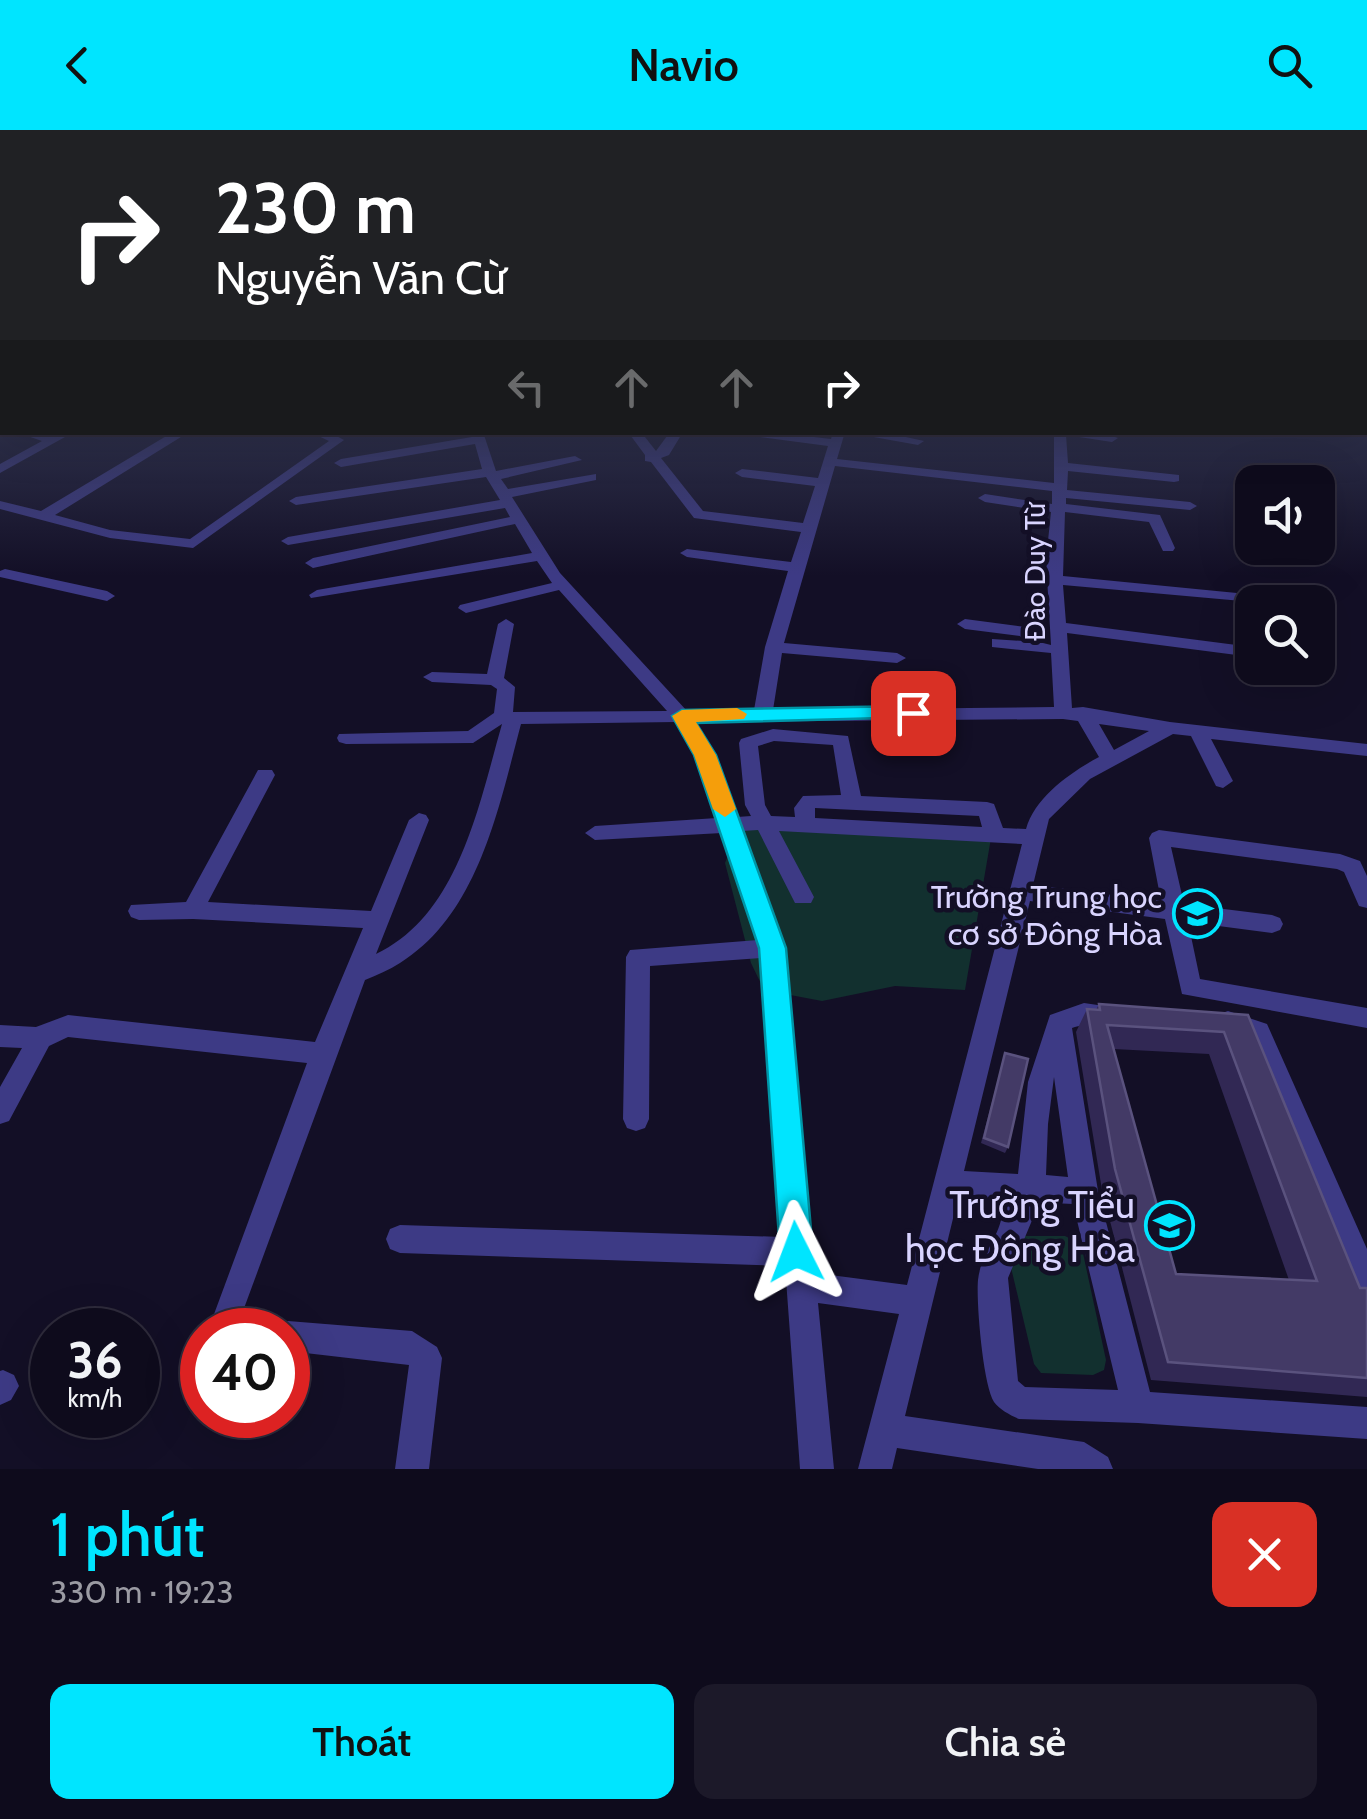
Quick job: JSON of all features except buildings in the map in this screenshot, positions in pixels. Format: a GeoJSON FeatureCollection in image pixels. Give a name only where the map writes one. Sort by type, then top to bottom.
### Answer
{"type":"FeatureCollection","features":[{"type":"Feature","properties":{"kind":"street"},"geometry":{"type":"LineString","coordinates":[[0,469],[34,450]]}},
{"type":"Feature","properties":{"kind":"street"},"geometry":{"type":"LineString","coordinates":[[43,516],[153,450]]}},
{"type":"Feature","properties":{"kind":"street"},"geometry":{"type":"LineString","coordinates":[[0,506],[110,534],[170,545],[193,544],[323,450]]}},
{"type":"Feature","properties":{"kind":"street"},"geometry":{"type":"LineString","coordinates":[[341,463],[404,450]]}},
{"type":"Feature","properties":{"kind":"street"},"geometry":{"type":"LineString","coordinates":[[484,450],[503,493],[562,585],[682,716],[705,755],[772,948],[817,1469]]}},
{"type":"Feature","properties":{"kind":"street"},"geometry":{"type":"LineString","coordinates":[[645,450],[698,515],[806,528]]}},
{"type":"Feature","properties":{"kind":"street"},"geometry":{"type":"LineString","coordinates":[[650,458],[665,450]]}},
{"type":"Feature","properties":{"kind":"street"},"geometry":{"type":"LineString","coordinates":[[763,713],[774,648],[806,528],[833,450]]}},
{"type":"Feature","properties":{"kind":"street","name":"Đào Duy Từ"},"geometry":{"type":"LineString","coordinates":[[1061,450],[1055,580],[1060,651],[1073,713]]}},
{"type":"Feature","properties":{"kind":"street"},"geometry":{"type":"LineString","coordinates":[[313,562],[503,493],[575,460]]}},
{"type":"Feature","properties":{"kind":"street"},"geometry":{"type":"LineString","coordinates":[[830,462],[1155,518],[1168,548]]}},
{"type":"Feature","properties":{"kind":"street"},"geometry":{"type":"LineString","coordinates":[[1062,466],[1174,478]]}},
{"type":"Feature","properties":{"kind":"street"},"geometry":{"type":"LineString","coordinates":[[742,474],[822,483]]}},
{"type":"Feature","properties":{"kind":"street"},"geometry":{"type":"LineString","coordinates":[[288,542],[590,477]]}},
{"type":"Feature","properties":{"kind":"street"},"geometry":{"type":"LineString","coordinates":[[296,502],[503,493]]}},
{"type":"Feature","properties":{"kind":"street"},"geometry":{"type":"LineString","coordinates":[[986,498],[1190,506]]}},
{"type":"Feature","properties":{"kind":"street"},"geometry":{"type":"LineString","coordinates":[[687,554],[798,568]]}},
{"type":"Feature","properties":{"kind":"street"},"geometry":{"type":"LineString","coordinates":[[317,595],[541,556]]}},
{"type":"Feature","properties":{"kind":"street"},"geometry":{"type":"LineString","coordinates":[[2,574],[107,596]]}},
{"type":"Feature","properties":{"kind":"street"},"geometry":{"type":"LineString","coordinates":[[1055,580],[1235,597]]}},
{"type":"Feature","properties":{"kind":"street"},"geometry":{"type":"LineString","coordinates":[[466,608],[562,585]]}},
{"type":"Feature","properties":{"kind":"street"},"geometry":{"type":"LineString","coordinates":[[495,680],[506,624]]}},
{"type":"Feature","properties":{"kind":"street"},"geometry":{"type":"LineString","coordinates":[[965,624],[1025,632],[1038,648]]}},
{"type":"Feature","properties":{"kind":"street"},"geometry":{"type":"LineString","coordinates":[[1058,627],[1235,650]]}},
{"type":"Feature","properties":{"kind":"street"},"geometry":{"type":"LineString","coordinates":[[998,643],[1060,651]]}},
{"type":"Feature","properties":{"kind":"street"},"geometry":{"type":"LineString","coordinates":[[774,648],[897,658]]}},
{"type":"Feature","properties":{"kind":"street"},"geometry":{"type":"LineString","coordinates":[[356,974],[399,955],[446,909],[485,817],[508,718],[506,687],[495,680],[432,678]]}},
{"type":"Feature","properties":{"kind":"street"},"geometry":{"type":"LineString","coordinates":[[1073,713],[1110,759]]}},
{"type":"Feature","properties":{"kind":"street"},"geometry":{"type":"LineString","coordinates":[[346,738],[474,736],[483,733],[488,723],[508,718],[1073,713],[1198,732],[1367,750]]}},
{"type":"Feature","properties":{"kind":"street"},"geometry":{"type":"LineString","coordinates":[[874,1469],[1040,816],[1057,797],[1110,759],[1170,728]]}},
{"type":"Feature","properties":{"kind":"street"},"geometry":{"type":"LineString","coordinates":[[1198,732],[1223,782]]}},
{"type":"Feature","properties":{"kind":"street"},"geometry":{"type":"LineString","coordinates":[[803,897],[753,799],[748,747],[760,736],[841,740],[852,802]]}},
{"type":"Feature","properties":{"kind":"street"},"geometry":{"type":"LineString","coordinates":[[193,910],[265,775]]}},
{"type":"Feature","properties":{"kind":"street"},"geometry":{"type":"LineString","coordinates":[[806,825],[804,808],[810,801],[987,808],[995,835]]}},
{"type":"Feature","properties":{"kind":"street"},"geometry":{"type":"LineString","coordinates":[[229,1308],[323,1054],[418,820]]}},
{"type":"Feature","properties":{"kind":"street"},"geometry":{"type":"LineString","coordinates":[[595,833],[762,822],[1033,837]]}},
{"type":"Feature","properties":{"kind":"street"},"geometry":{"type":"LineString","coordinates":[[1367,900],[1352,866],[1340,862],[1158,838],[1190,987],[1367,1018]]}},
{"type":"Feature","properties":{"kind":"street"},"geometry":{"type":"LineString","coordinates":[[1023,892],[1272,924]]}},
{"type":"Feature","properties":{"kind":"street"},"geometry":{"type":"LineString","coordinates":[[139,911],[193,910],[376,920]]}},
{"type":"Feature","properties":{"kind":"street"},"geometry":{"type":"LineString","coordinates":[[636,1119],[638,957],[772,948]]}},
{"type":"Feature","properties":{"kind":"street"},"geometry":{"type":"LineString","coordinates":[[1139,1016],[1084,1013],[1059,1022],[1047,1048],[1019,1218],[993,1278],[1000,1378],[1006,1392],[1019,1403],[1367,1423]]}},
{"type":"Feature","properties":{"kind":"street"},"geometry":{"type":"LineString","coordinates":[[1195,1019],[1232,1021],[1258,1032],[1367,1283]]}},
{"type":"Feature","properties":{"kind":"street"},"geometry":{"type":"LineString","coordinates":[[1059,1022],[1084,1191],[1138,1407]]}},
{"type":"Feature","properties":{"kind":"street"},"geometry":{"type":"LineString","coordinates":[[0,1112],[40,1038],[51,1030],[68,1026],[323,1054]]}},
{"type":"Feature","properties":{"kind":"street"},"geometry":{"type":"LineString","coordinates":[[0,1036],[40,1038]]}},
{"type":"Feature","properties":{"kind":"street"},"geometry":{"type":"LineString","coordinates":[[949,1184],[1084,1191]]}},
{"type":"Feature","properties":{"kind":"street"},"geometry":{"type":"LineString","coordinates":[[400,1239],[796,1252]]}},
{"type":"Feature","properties":{"kind":"street"},"geometry":{"type":"LineString","coordinates":[[800,1286],[917,1301]]}},
{"type":"Feature","properties":{"kind":"street"},"geometry":{"type":"LineString","coordinates":[[310,1338],[412,1347],[426,1358],[412,1469]]}},
{"type":"Feature","properties":{"kind":"street"},"geometry":{"type":"LineString","coordinates":[[885,1430],[1084,1459],[1096,1469]]}},
{"type":"Feature","properties":{"kind":"green space"},"geometry":{"type":"Polygon","coordinates":[[[740,826],[991,838],[965,990],[895,986],[822,1001],[764,990],[751,963],[725,863],[740,826]]]}},
{"type":"Feature","properties":{"kind":"green space"},"geometry":{"type":"Polygon","coordinates":[[[1023,1236],[1065,1236],[1081,1244],[1106,1360],[1104,1370],[1093,1375],[1041,1373],[1034,1364],[1008,1255],[1023,1236]]]}},
{"type":"Feature","properties":{"kind":"slow traffic"},"geometry":{"type":"LineString","coordinates":[[725,809],[705,755],[682,716],[737,714]]}},
{"type":"Feature","properties":{"kind":"place","name":"Trường Trung học cơ sở Đông Hòa"},"geometry":{"type":"Point","coordinates":[1197,914]}},
{"type":"Feature","properties":{"kind":"place","name":"Trường Tiểu học Đông Hòa"},"geometry":{"type":"Point","coordinates":[1170,1226]}},
{"type":"Feature","properties":{"kind":"route"},"geometry":{"type":"LineString","coordinates":[[796,1252],[789,1120],[772,948],[705,755],[682,716],[913,713]]}}]}
